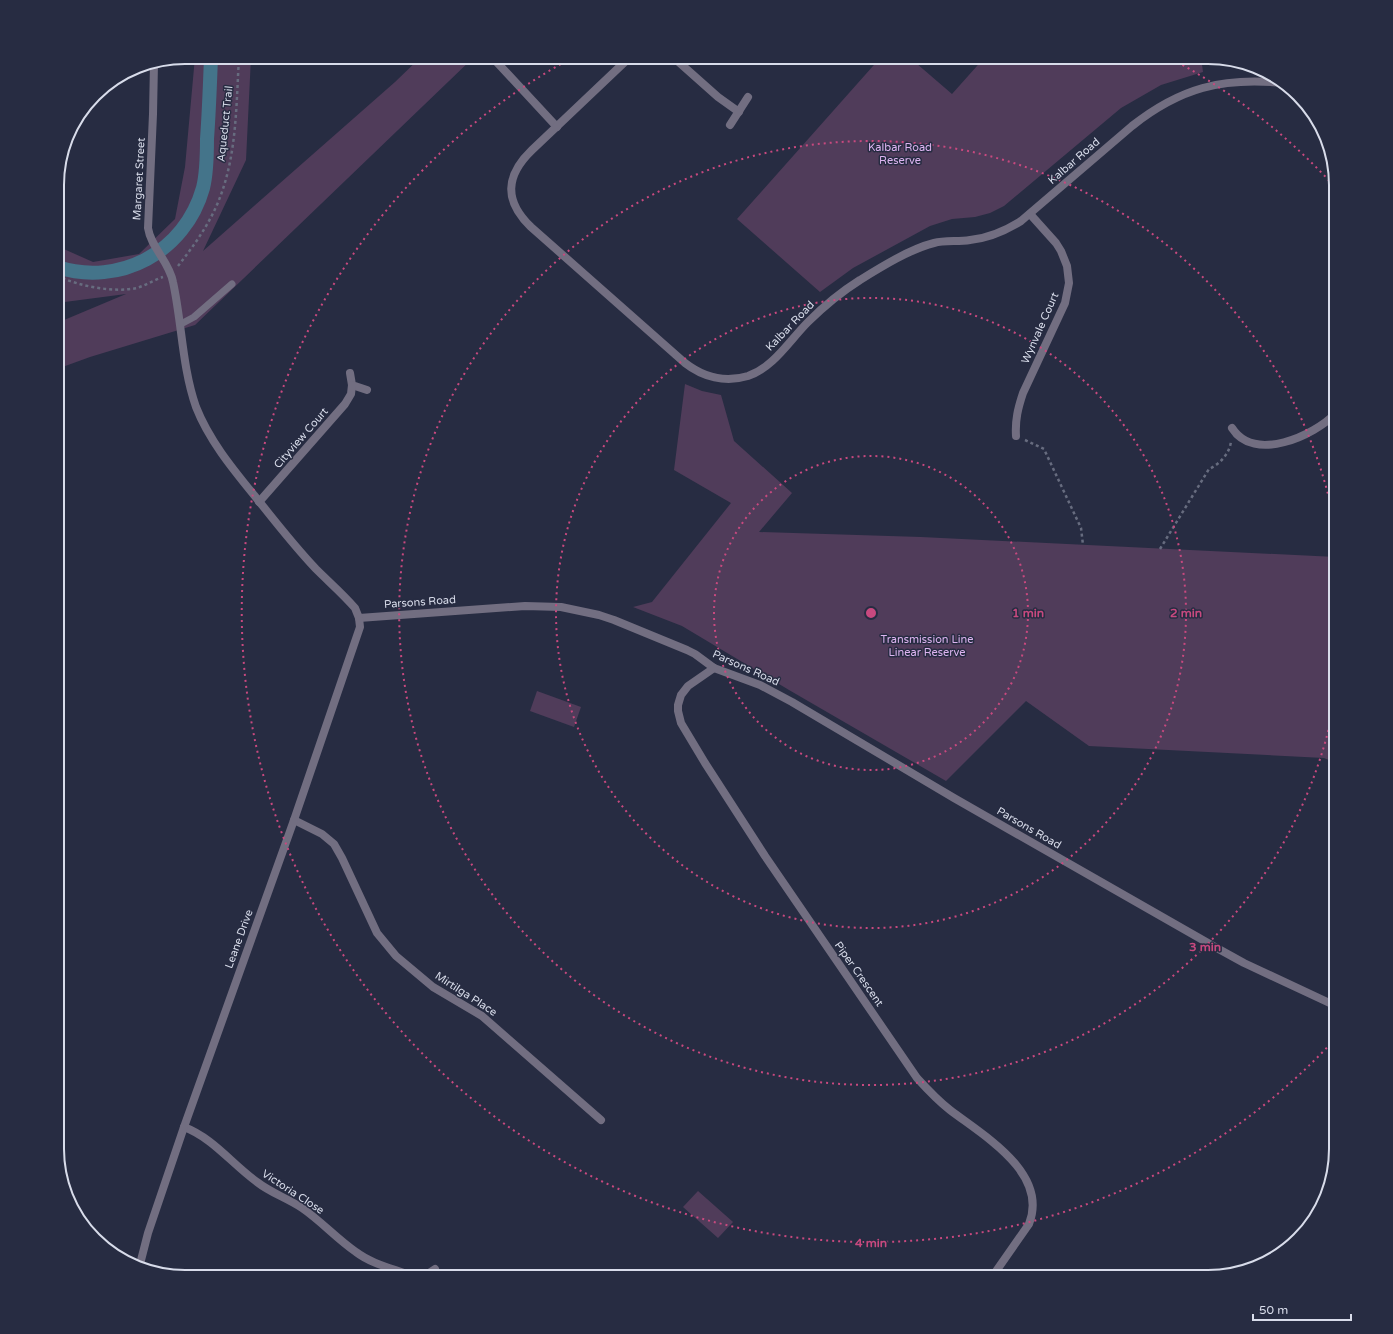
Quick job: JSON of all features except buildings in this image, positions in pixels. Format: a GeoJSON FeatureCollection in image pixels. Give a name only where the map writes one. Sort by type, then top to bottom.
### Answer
{"type":"FeatureCollection","features":[{"type":"Feature","properties":{"kind":"street"},"geometry":{"type":"LineString","coordinates":[[498,64],[557,127]]}},
{"type":"Feature","properties":{"kind":"street","name":"Kalbar Road"},"geometry":{"type":"LineString","coordinates":[[623,64],[525,157],[515,171],[511,189],[514,205],[518,213],[531,227],[692,369],[714,378],[728,379],[738,378],[757,372],[766,367],[808,322],[835,298],[877,270],[917,249],[936,243],[981,239],[1003,231],[1030,214],[1132,126],[1164,104],[1179,96],[1214,86],[1248,81],[1272,82]]}},
{"type":"Feature","properties":{"kind":"street"},"geometry":{"type":"LineString","coordinates":[[681,64],[722,100],[739,112]]}},
{"type":"Feature","properties":{"kind":"street","name":"Margaret Street"},"geometry":{"type":"LineString","coordinates":[[154,68],[148,222],[149,233],[152,242],[166,262],[171,274],[181,324]]}},
{"type":"Feature","properties":{"kind":"street"},"geometry":{"type":"LineString","coordinates":[[730,125],[748,97]]}},
{"type":"Feature","properties":{"kind":"street","name":"Wynvale Court"},"geometry":{"type":"LineString","coordinates":[[1016,436],[1019,405],[1023,393],[1065,303],[1069,283],[1067,266],[1061,251],[1030,214]]}},
{"type":"Feature","properties":{"kind":"street"},"geometry":{"type":"LineString","coordinates":[[181,324],[189,382],[201,418],[214,443],[259,502],[301,553],[351,603],[359,618]]}},
{"type":"Feature","properties":{"kind":"street"},"geometry":{"type":"LineString","coordinates":[[350,374],[352,385],[366,390]]}},
{"type":"Feature","properties":{"kind":"street","name":"Cityview Court"},"geometry":{"type":"LineString","coordinates":[[259,502],[345,404],[351,394],[352,385]]}},
{"type":"Feature","properties":{"kind":"street"},"geometry":{"type":"LineString","coordinates":[[1232,428],[1238,435],[1248,442],[1261,445],[1296,438],[1323,425],[1329,419]]}},
{"type":"Feature","properties":{"kind":"street","name":"Parsons Road"},"geometry":{"type":"LineString","coordinates":[[359,618],[525,606],[551,606],[599,616],[619,622],[696,654],[714,668],[746,679],[779,694],[954,798],[1215,947],[1244,963],[1329,1003]]}},
{"type":"Feature","properties":{"kind":"street","name":"Leane Drive"},"geometry":{"type":"LineString","coordinates":[[141,1262],[148,1232],[184,1127],[359,633],[359,618]]}},
{"type":"Feature","properties":{"kind":"street","name":"Piper Crescent"},"geometry":{"type":"LineString","coordinates":[[714,668],[688,686],[681,695],[678,705],[681,723],[704,763],[782,881],[917,1078],[940,1101],[1013,1161],[1021,1170],[1030,1186],[1034,1202],[1032,1217],[1029,1224],[997,1270]]}},
{"type":"Feature","properties":{"kind":"street","name":"Mirtilga Place"},"geometry":{"type":"LineString","coordinates":[[294,820],[322,834],[334,844],[377,934],[392,952],[433,987],[473,1009],[482,1016],[601,1120]]}},
{"type":"Feature","properties":{"kind":"street","name":"Victoria Close"},"geometry":{"type":"LineString","coordinates":[[184,1127],[196,1132],[206,1139],[258,1183],[295,1203],[312,1215],[356,1253],[373,1262],[395,1270]]}},
{"type":"Feature","properties":{"kind":"lane"},"geometry":{"type":"LineString","coordinates":[[181,324],[194,317],[232,284]]}},
{"type":"Feature","properties":{"kind":"path","name":"Aqueduct Trail"},"geometry":{"type":"LineString","coordinates":[[64,279],[72,283],[88,286],[117,289],[137,288],[171,274],[196,244],[220,197],[229,171],[234,144],[239,64]]}},
{"type":"Feature","properties":{"kind":"path"},"geometry":{"type":"LineString","coordinates":[[1160,549],[1209,469],[1217,466],[1230,448],[1232,428]]}},
{"type":"Feature","properties":{"kind":"path"},"geometry":{"type":"LineString","coordinates":[[1016,436],[1044,449],[1081,528],[1083,545]]}},
{"type":"Feature","properties":{"kind":"green space"},"geometry":{"type":"Polygon","coordinates":[[[194,64],[251,64],[246,160],[203,251],[414,64],[467,64],[195,325],[64,366],[64,320],[126,294],[64,302],[64,249],[93,262],[139,254],[175,219],[185,167],[194,64]]]}},
{"type":"Feature","properties":{"kind":"green space","name":"Kalbar Road Reserve"},"geometry":{"type":"Polygon","coordinates":[[[875,64],[917,64],[952,94],[979,64],[1202,64],[1203,72],[1161,85],[1121,108],[1004,206],[990,213],[975,217],[952,219],[930,226],[853,268],[820,292],[737,219],[875,64]]]}},
{"type":"Feature","properties":{"kind":"green space","name":"Transmission Line Linear Reserve"},"geometry":{"type":"Polygon","coordinates":[[[685,384],[702,391],[721,395],[734,441],[792,493],[759,532],[921,537],[1329,557],[1329,760],[1324,758],[1089,746],[1026,701],[946,781],[682,626],[633,607],[652,602],[731,503],[674,470],[685,384]]]}},
{"type":"Feature","properties":{"kind":"green space"},"geometry":{"type":"Polygon","coordinates":[[[537,691],[581,707],[574,727],[530,711],[537,691]]]}},
{"type":"Feature","properties":{"kind":"green space"},"geometry":{"type":"Polygon","coordinates":[[[698,1191],[733,1222],[718,1238],[683,1207],[698,1191]]]}},
{"type":"Feature","properties":{"kind":"waterway"},"geometry":{"type":"LineString","coordinates":[[64,268],[81,272],[104,272],[126,268],[147,259],[166,246],[181,230],[194,211],[203,188],[206,164],[211,64]]}}]}
